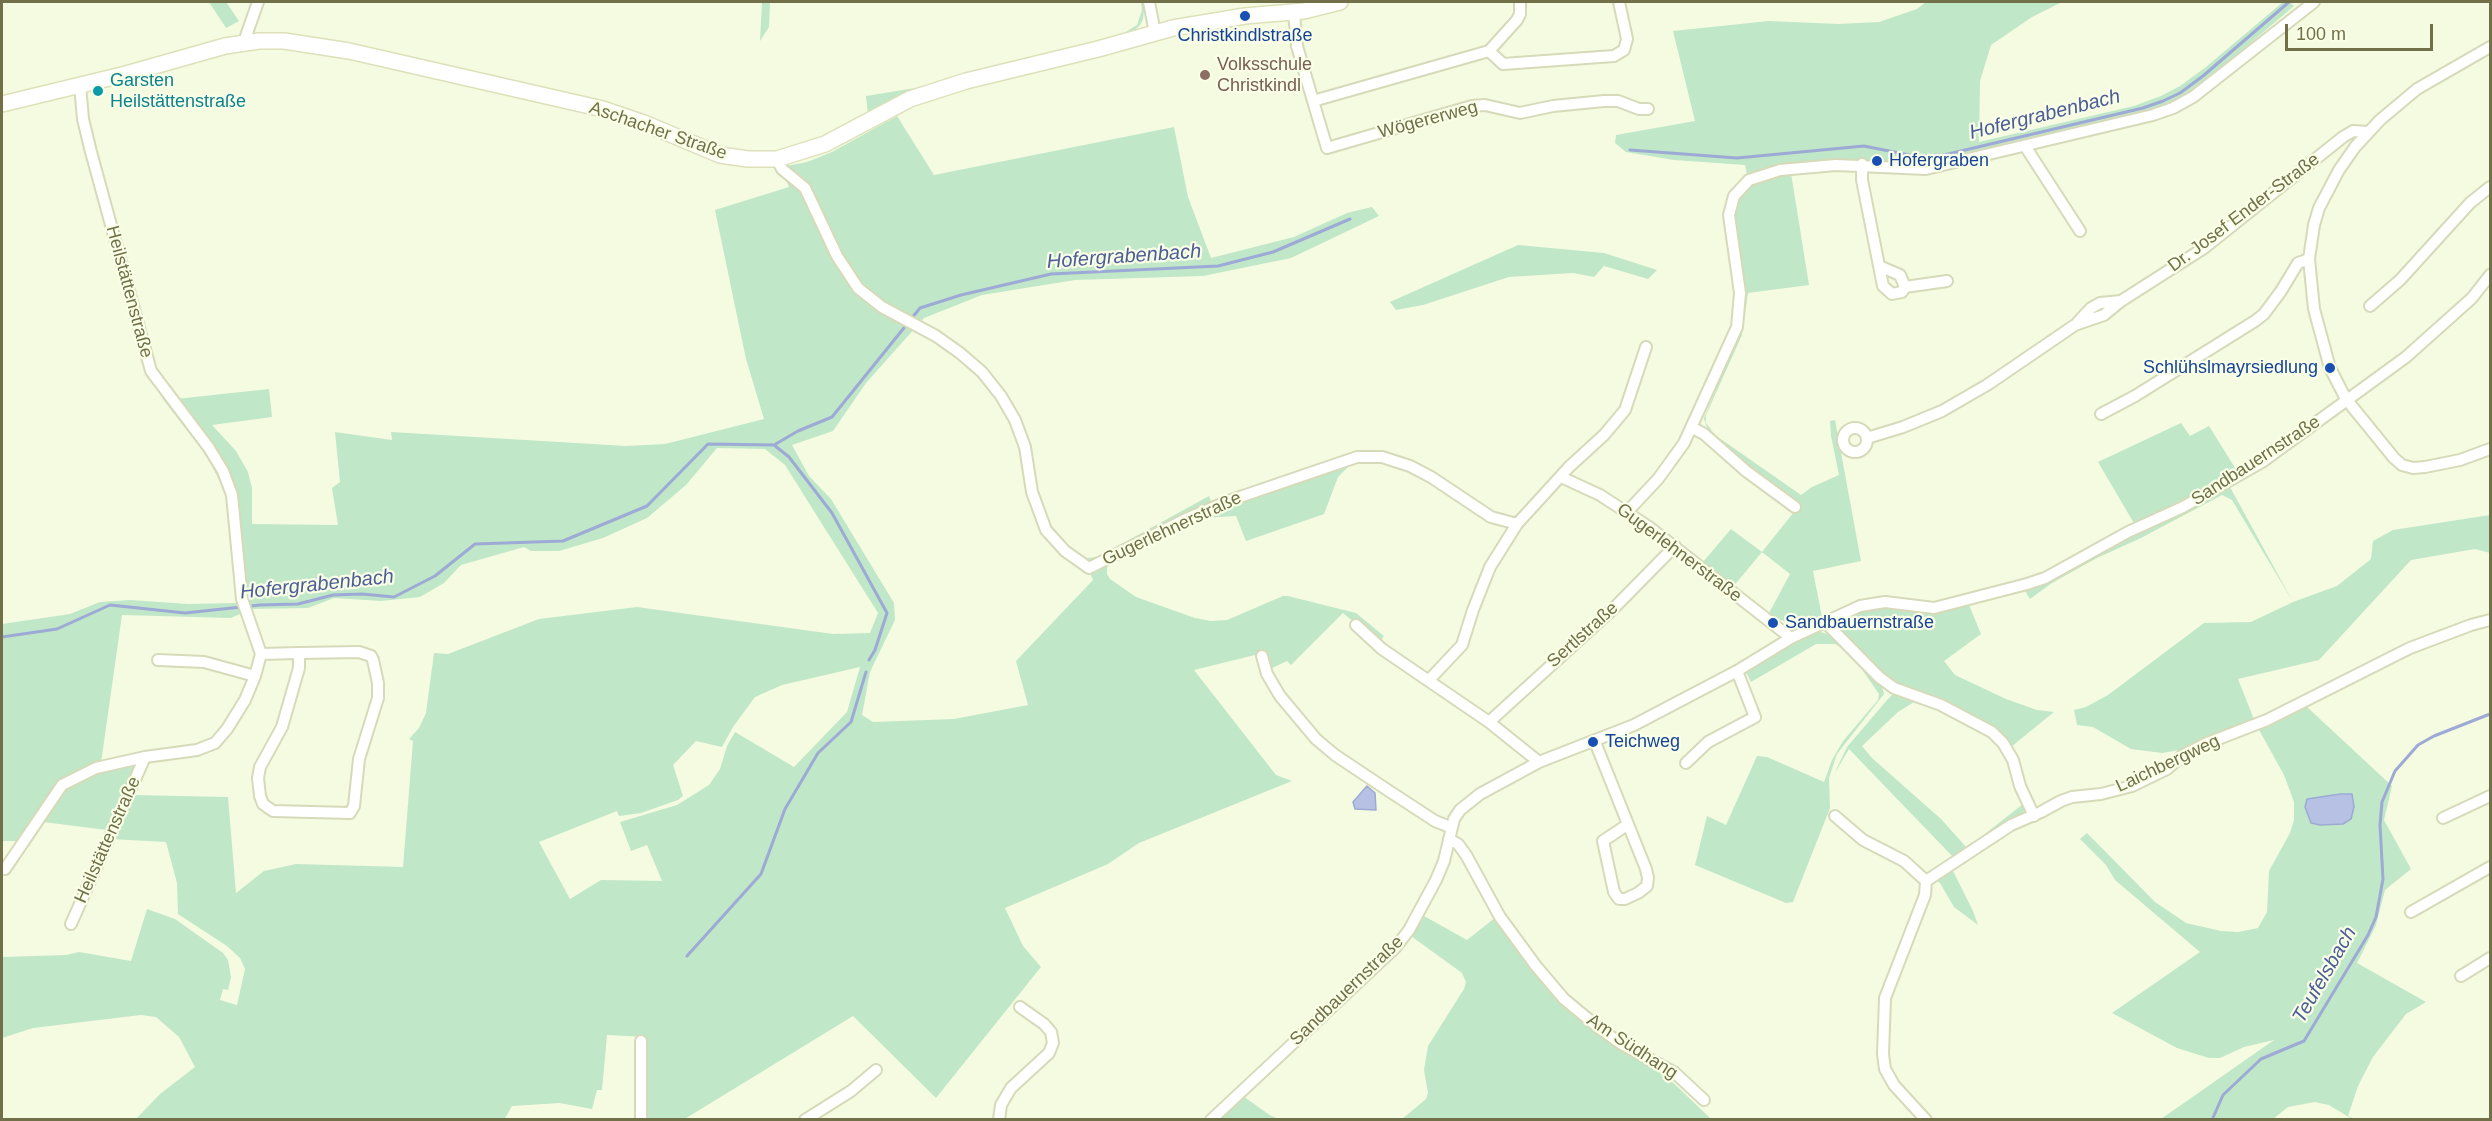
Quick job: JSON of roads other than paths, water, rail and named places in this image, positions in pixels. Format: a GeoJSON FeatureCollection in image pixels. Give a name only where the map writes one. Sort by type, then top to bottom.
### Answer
{"type":"FeatureCollection","features":[{"type":"Feature","properties":{"kind":"street"},"geometry":{"type":"LineString","coordinates":[[246,42],[258,2]]}},
{"type":"Feature","properties":{"kind":"street"},"geometry":{"type":"LineString","coordinates":[[1149,2],[1155,33]]}},
{"type":"Feature","properties":{"kind":"street","name":"Aschacher Straße"},"geometry":{"type":"LineString","coordinates":[[2,104],[205,50],[246,42],[303,43],[349,51],[621,114],[720,155],[748,159],[777,159],[825,144],[872,118],[927,93],[1155,33],[1229,18],[1294,13],[1340,2]]}},
{"type":"Feature","properties":{"kind":"street"},"geometry":{"type":"LineString","coordinates":[[1313,101],[1489,51],[1517,20],[1520,14],[1520,2]]}},
{"type":"Feature","properties":{"kind":"street"},"geometry":{"type":"LineString","coordinates":[[1489,51],[1503,64],[1614,56],[1624,50],[1627,39],[1618,2]]}},
{"type":"Feature","properties":{"kind":"street"},"geometry":{"type":"LineString","coordinates":[[1627,512],[1672,462],[1693,428],[1737,327],[1740,309],[1739,275],[1729,215],[1734,196],[1749,180],[1764,174],[1808,167],[1862,164],[1926,169],[2153,115],[2173,108],[2193,97],[2314,2]]}},
{"type":"Feature","properties":{"kind":"street","name":"Wögererweg"},"geometry":{"type":"LineString","coordinates":[[1294,13],[1298,46],[1327,148],[1472,106],[1485,105],[1520,113],[1553,106],[1618,101],[1639,109],[1648,109]]}},
{"type":"Feature","properties":{"kind":"street"},"geometry":{"type":"LineString","coordinates":[[2490,47],[2417,89],[2368,132],[2339,170],[2319,208],[2309,259],[2314,309],[2330,368],[2346,399],[2402,465],[2413,468],[2447,464],[2490,449]]}},
{"type":"Feature","properties":{"kind":"street","name":"Heilstättenstraße"},"geometry":{"type":"LineString","coordinates":[[5,869],[62,785],[96,768],[145,757],[196,750],[215,743],[236,715],[255,676],[261,654],[242,599],[232,495],[223,471],[209,448],[151,371],[91,152],[83,119],[80,85]]}},
{"type":"Feature","properties":{"kind":"street","name":"Dr. Josef Ender-Straße"},"geometry":{"type":"LineString","coordinates":[[1867,438],[1903,427],[1942,411],[1987,385],[2075,325],[2091,308],[2100,303],[2121,301],[2204,248],[2343,137],[2353,131],[2368,132]]}},
{"type":"Feature","properties":{"kind":"street"},"geometry":{"type":"LineString","coordinates":[[2025,146],[2080,231]]}},
{"type":"Feature","properties":{"kind":"street","name":"Gugerlehnerstraße"},"geometry":{"type":"LineString","coordinates":[[777,159],[782,169],[799,182],[812,201],[829,242],[847,274],[868,297],[916,324],[960,353],[982,372],[1001,396],[1015,420],[1025,447],[1032,492],[1046,530],[1065,551],[1089,568],[1188,518],[1230,500],[1320,468],[1364,457],[1382,457],[1410,466],[1441,483],[1491,518],[1517,524]]}},
{"type":"Feature","properties":{"kind":"street"},"geometry":{"type":"LineString","coordinates":[[1862,164],[1862,180],[1881,280],[1886,290],[1897,294],[1905,287],[1947,281]]}},
{"type":"Feature","properties":{"kind":"street"},"geometry":{"type":"LineString","coordinates":[[2370,306],[2400,280],[2470,203],[2490,187]]}},
{"type":"Feature","properties":{"kind":"street"},"geometry":{"type":"LineString","coordinates":[[2101,414],[2255,321],[2275,299],[2298,263],[2309,259]]}},
{"type":"Feature","properties":{"kind":"street"},"geometry":{"type":"LineString","coordinates":[[1879,266],[1900,275],[1905,287]]}},
{"type":"Feature","properties":{"kind":"street","name":"Sandbauernstraße"},"geometry":{"type":"LineString","coordinates":[[1211,1119],[1395,948],[1409,930],[1428,897],[1444,861],[1449,833],[1460,810],[1480,794],[1539,762],[1634,725],[1737,671],[1791,638],[1874,603],[1934,608],[2027,585],[2046,578],[2107,543],[2225,484],[2298,437],[2434,334],[2472,298],[2490,275]]}},
{"type":"Feature","properties":{"kind":"street"},"geometry":{"type":"LineString","coordinates":[[1429,680],[1462,645],[1490,567],[1517,524],[1605,435],[1625,410],[1646,347]]}},
{"type":"Feature","properties":{"kind":"street"},"geometry":{"type":"LineString","coordinates":[[1693,428],[1704,434],[1746,471],[1795,507]]}},
{"type":"Feature","properties":{"kind":"street","name":"Gugerlehnerstraße"},"geometry":{"type":"LineString","coordinates":[[1561,477],[1592,490],[1627,512],[1675,546],[1791,638]]}},
{"type":"Feature","properties":{"kind":"street","name":"Sertlstraße"},"geometry":{"type":"LineString","coordinates":[[1489,722],[1614,608],[1675,546]]}},
{"type":"Feature","properties":{"kind":"street","name":"Laichbergweg"},"geometry":{"type":"LineString","coordinates":[[1926,881],[2011,825],[2072,796],[2102,794],[2132,786],[2167,769],[2182,756],[2205,744],[2268,720],[2410,648],[2470,625],[2490,620]]}},
{"type":"Feature","properties":{"kind":"street"},"geometry":{"type":"LineString","coordinates":[[1825,622],[1879,677],[1894,688],[1941,705],[1992,732],[2003,743],[2013,760],[2020,786],[2034,816]]}},
{"type":"Feature","properties":{"kind":"street"},"geometry":{"type":"LineString","coordinates":[[1356,625],[1382,649],[1489,722],[1539,762]]}},
{"type":"Feature","properties":{"kind":"street"},"geometry":{"type":"LineString","coordinates":[[261,654],[299,653],[359,652],[371,656],[378,683],[378,698],[359,759],[354,806],[350,813],[273,811],[263,804],[260,796],[258,778],[260,767],[282,727],[299,668],[299,653]]}},
{"type":"Feature","properties":{"kind":"street"},"geometry":{"type":"LineString","coordinates":[[1262,657],[1267,674],[1280,696],[1316,739],[1335,755],[1441,825],[1449,833]]}},
{"type":"Feature","properties":{"kind":"street"},"geometry":{"type":"LineString","coordinates":[[158,660],[204,662],[255,676]]}},
{"type":"Feature","properties":{"kind":"street"},"geometry":{"type":"LineString","coordinates":[[1686,763],[1708,742],[1755,717],[1737,671]]}},
{"type":"Feature","properties":{"kind":"street"},"geometry":{"type":"LineString","coordinates":[[1595,742],[1628,825],[1648,878],[1647,886],[1638,893],[1625,899],[1619,899],[1614,892],[1603,841],[1628,825]]}},
{"type":"Feature","properties":{"kind":"street","name":"Heilstättenstraße"},"geometry":{"type":"LineString","coordinates":[[71,924],[145,757]]}},
{"type":"Feature","properties":{"kind":"street"},"geometry":{"type":"LineString","coordinates":[[2443,818],[2490,796]]}},
{"type":"Feature","properties":{"kind":"street"},"geometry":{"type":"LineString","coordinates":[[1835,816],[1863,840],[1904,861],[1926,881],[1925,895],[1885,998],[1883,1054],[1885,1069],[1894,1085],[1914,1110],[1926,1119]]}},
{"type":"Feature","properties":{"kind":"street","name":"Am Südhang"},"geometry":{"type":"LineString","coordinates":[[1449,833],[1466,855],[1500,917],[1564,999],[1599,1028],[1675,1073],[1704,1100]]}},
{"type":"Feature","properties":{"kind":"street"},"geometry":{"type":"LineString","coordinates":[[2411,912],[2490,867]]}},
{"type":"Feature","properties":{"kind":"street"},"geometry":{"type":"LineString","coordinates":[[2462,976],[2490,958]]}},
{"type":"Feature","properties":{"kind":"street"},"geometry":{"type":"LineString","coordinates":[[999,1119],[1001,1105],[1011,1088],[1048,1053],[1053,1043],[1051,1032],[1044,1024],[1020,1007]]}},
{"type":"Feature","properties":{"kind":"street"},"geometry":{"type":"LineString","coordinates":[[640,1041],[641,1119]]}},
{"type":"Feature","properties":{"kind":"street"},"geometry":{"type":"LineString","coordinates":[[805,1119],[851,1090],[876,1070]]}},
{"type":"Feature","properties":{"kind":"water"},"geometry":{"type":"Polygon","coordinates":[[[1367,786],[1375,793],[1376,810],[1355,809],[1353,802],[1367,786]]]}},
{"type":"Feature","properties":{"kind":"water"},"geometry":{"type":"Polygon","coordinates":[[[2352,794],[2354,807],[2351,819],[2343,824],[2311,823],[2305,807],[2307,799],[2352,794]]]}},
{"type":"Feature","properties":{"kind":"waterway","name":"Hofergrabenbach"},"geometry":{"type":"LineString","coordinates":[[1630,150],[1737,158],[1864,146],[1914,156],[1944,155],[2143,108],[2163,101],[2180,93],[2203,76],[2289,2]]}},
{"type":"Feature","properties":{"kind":"waterway","name":"Hofergrabenbach"},"geometry":{"type":"LineString","coordinates":[[2,637],[57,629],[110,605],[185,613],[260,605],[298,604],[333,595],[362,594],[394,597],[435,576],[475,544],[563,541],[647,506],[708,444],[774,445],[798,431],[832,417],[920,308],[961,295],[1051,274],[1218,266],[1273,252],[1350,219]]}},
{"type":"Feature","properties":{"kind":"waterway"},"geometry":{"type":"LineString","coordinates":[[774,445],[789,457],[832,513],[887,613],[875,650],[869,660]]}},
{"type":"Feature","properties":{"kind":"waterway"},"geometry":{"type":"LineString","coordinates":[[687,956],[761,874],[785,809],[818,753],[851,722],[866,672]]}},
{"type":"Feature","properties":{"kind":"waterway","name":"Teufelsbach"},"geometry":{"type":"LineString","coordinates":[[2212,1120],[2223,1095],[2261,1059],[2304,1041],[2368,935],[2376,917],[2383,879],[2380,825],[2382,802],[2395,771],[2418,745],[2434,736],[2490,714]]}},
{"type":"Feature","properties":{"kind":"place","name":"Christkindlstraße"},"geometry":{"type":"Point","coordinates":[1245,16]}},
{"type":"Feature","properties":{"kind":"place","name":"Volksschule Christkindl"},"geometry":{"type":"Point","coordinates":[1205,75]}},
{"type":"Feature","properties":{"kind":"place","name":"Garsten Heilstättenstraße"},"geometry":{"type":"Point","coordinates":[98,91]}},
{"type":"Feature","properties":{"kind":"place","name":"Hofergraben"},"geometry":{"type":"Point","coordinates":[1877,161]}},
{"type":"Feature","properties":{"kind":"place","name":"Schlühslmayrsiedlung"},"geometry":{"type":"Point","coordinates":[2330,368]}},
{"type":"Feature","properties":{"kind":"place","name":"Sandbauernstraße"},"geometry":{"type":"Point","coordinates":[1773,623]}},
{"type":"Feature","properties":{"kind":"place","name":"Teichweg"},"geometry":{"type":"Point","coordinates":[1593,742]}}]}
